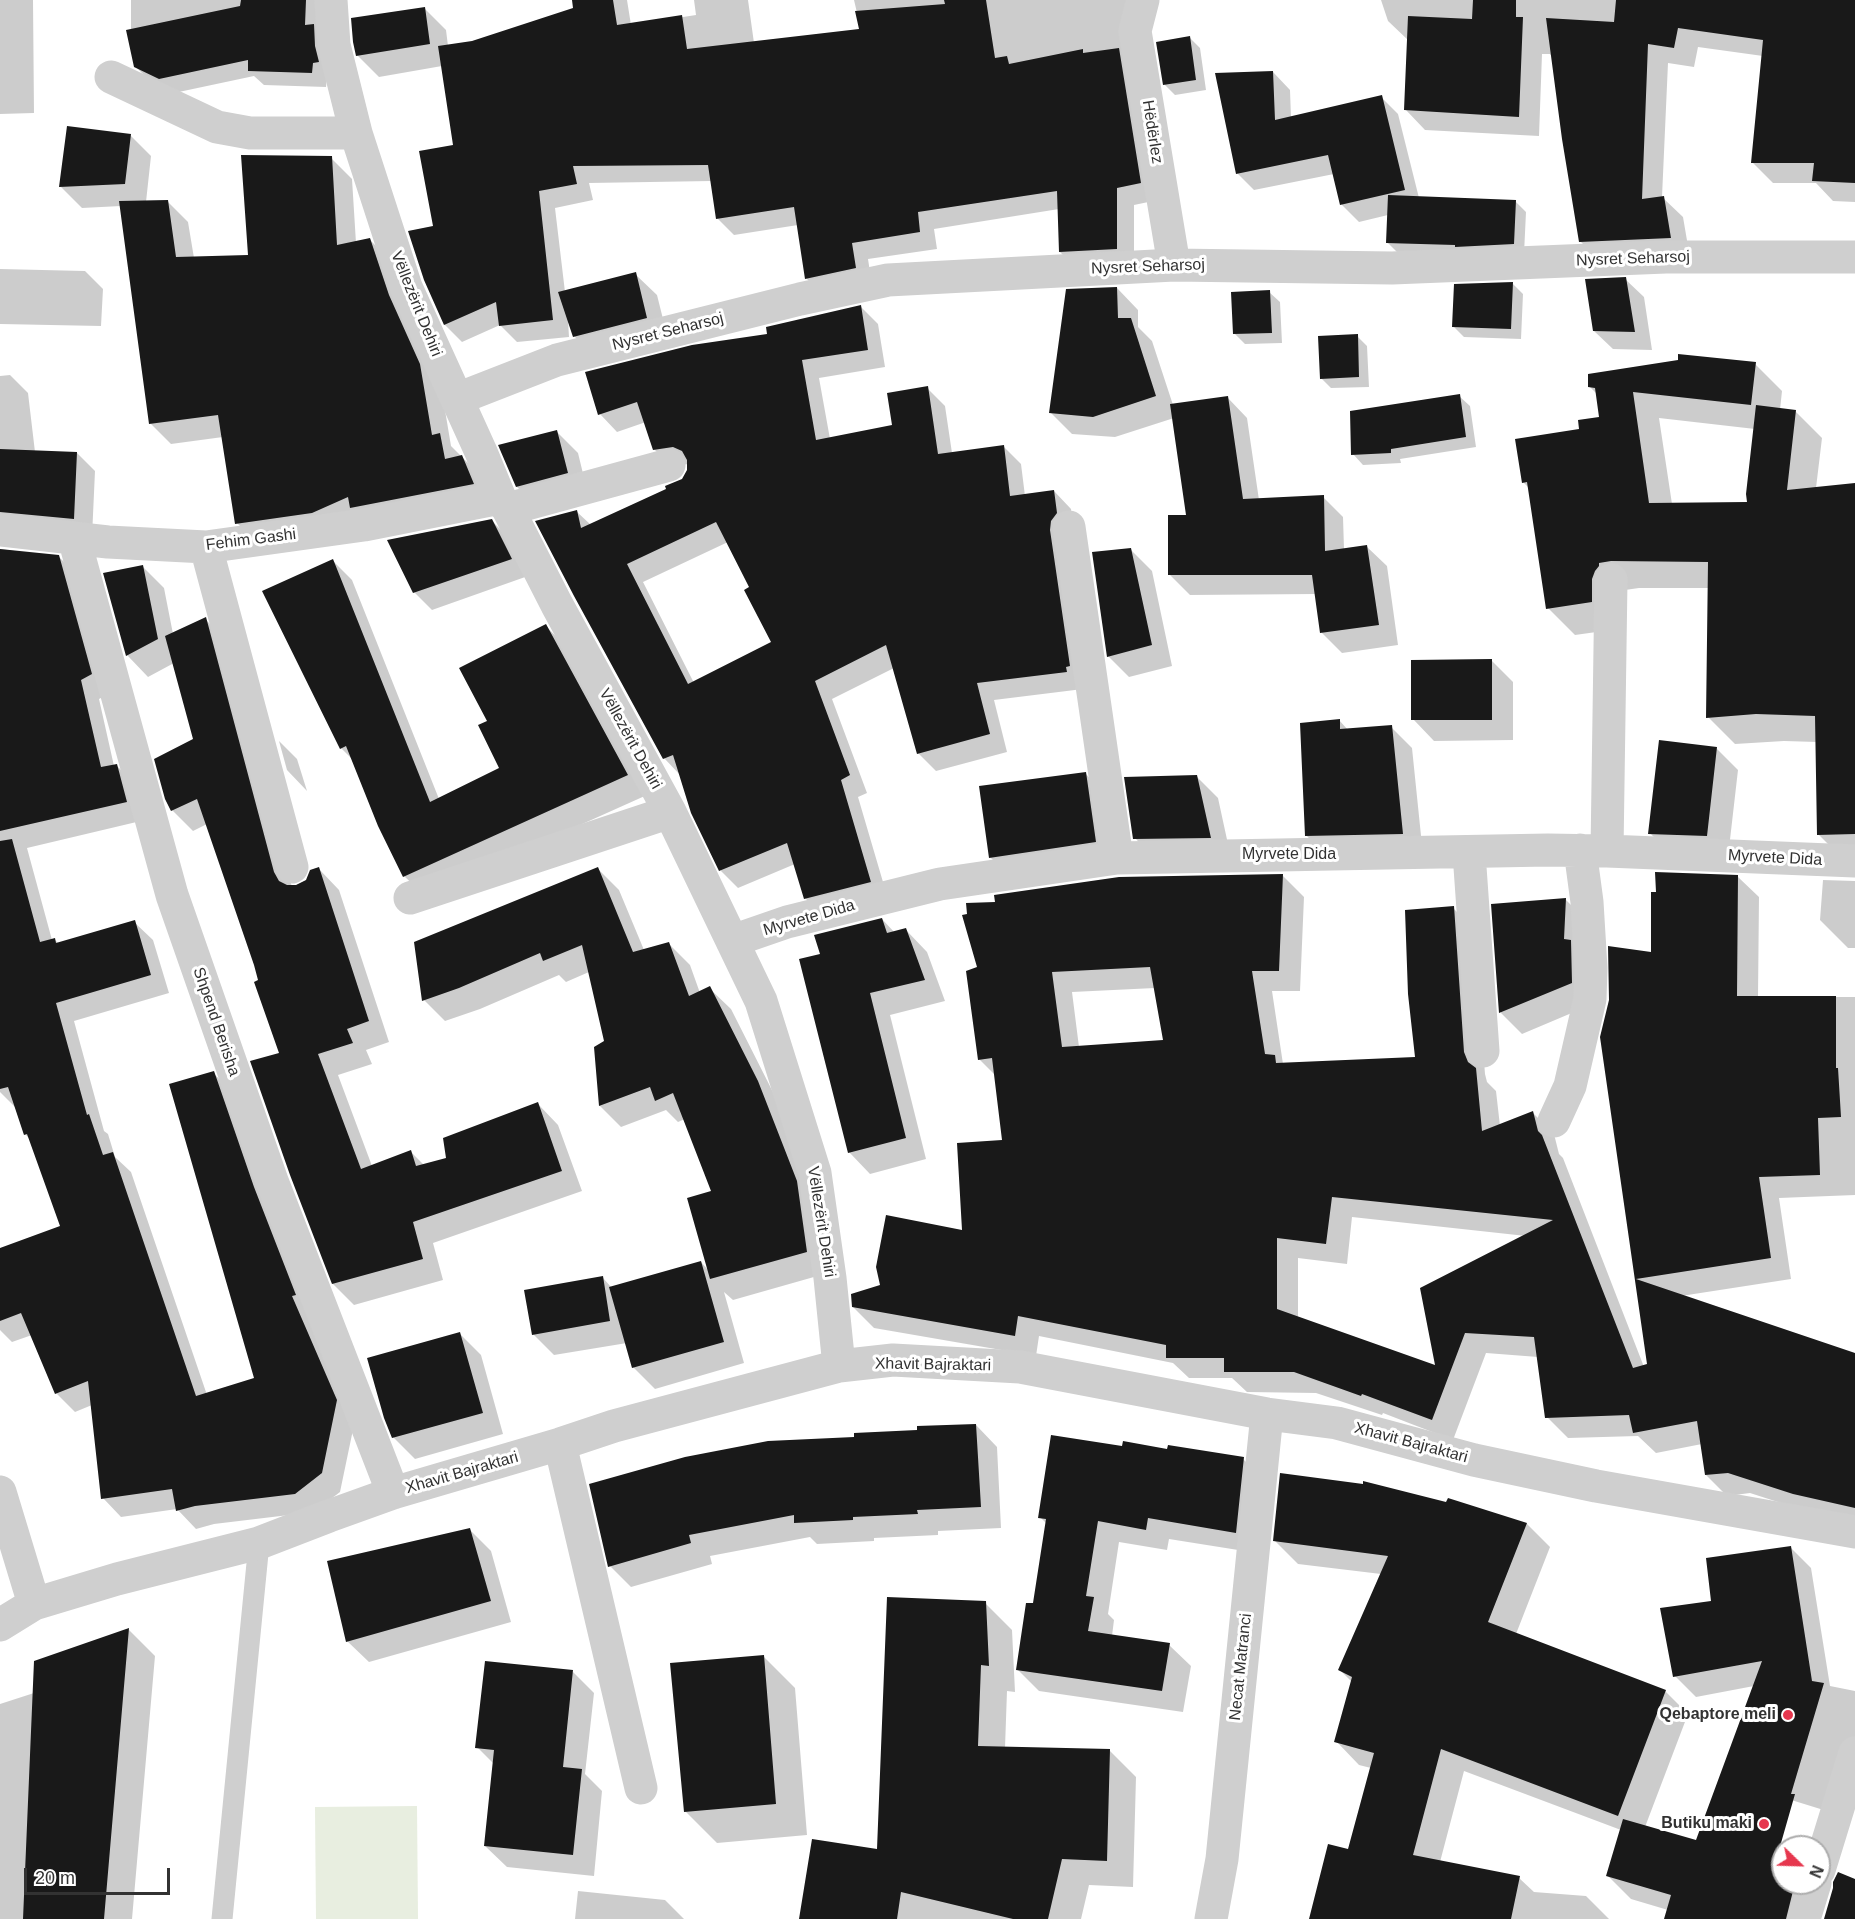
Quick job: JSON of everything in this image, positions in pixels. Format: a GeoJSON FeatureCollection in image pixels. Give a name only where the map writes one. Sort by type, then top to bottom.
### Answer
{"type":"FeatureCollection","features":[{"type":"Feature","properties":{"kind":"street","name":"Vëllezërit Dehiri"},"geometry":{"type":"LineString","coordinates":[[331,0],[334,45],[356,133],[406,287],[504,504],[670,812],[761,1000],[815,1173],[830,1278],[839,1366]]}},
{"type":"Feature","properties":{"kind":"street","name":"Hëdërlez"},"geometry":{"type":"LineString","coordinates":[[1143,0],[1135,31],[1174,265]]}},
{"type":"Feature","properties":{"kind":"street"},"geometry":{"type":"LineString","coordinates":[[111,77],[217,127],[250,133],[356,133]]}},
{"type":"Feature","properties":{"kind":"street","name":"Nysret Seharsoj"},"geometry":{"type":"LineString","coordinates":[[457,399],[557,360],[800,299],[888,280],[1174,265],[1392,268],[1666,257],[1855,257]]}},
{"type":"Feature","properties":{"kind":"street","name":"Fehim Gashi"},"geometry":{"type":"LineString","coordinates":[[0,530],[108,542],[206,547],[504,504],[669,465]]}},
{"type":"Feature","properties":{"kind":"street"},"geometry":{"type":"LineString","coordinates":[[1069,527],[1117,858]]}},
{"type":"Feature","properties":{"kind":"street","name":"Shpend Berisha"},"geometry":{"type":"LineString","coordinates":[[74,538],[172,895],[272,1181],[393,1493]]}},
{"type":"Feature","properties":{"kind":"street"},"geometry":{"type":"LineString","coordinates":[[206,547],[292,867]]}},
{"type":"Feature","properties":{"kind":"street"},"geometry":{"type":"LineString","coordinates":[[1554,1121],[1570,1086],[1590,999],[1591,968],[1587,902],[1594,850],[1611,580]]}},
{"type":"Feature","properties":{"kind":"street"},"geometry":{"type":"LineString","coordinates":[[410,898],[670,812]]}},
{"type":"Feature","properties":{"kind":"street","name":"Myrvete Dida"},"geometry":{"type":"LineString","coordinates":[[732,941],[787,922],[940,884],[1117,858],[1594,850],[1855,861]]}},
{"type":"Feature","properties":{"kind":"street"},"geometry":{"type":"LineString","coordinates":[[1468,853],[1483,1051]]}},
{"type":"Feature","properties":{"kind":"street","name":"Xhavit Bajraktari"},"geometry":{"type":"LineString","coordinates":[[0,1626],[34,1604],[117,1579],[259,1544],[393,1493],[614,1426],[839,1366],[893,1360],[1020,1367],[1267,1414],[1337,1423],[1474,1460],[1596,1486],[1855,1532]]}},
{"type":"Feature","properties":{"kind":"street","name":"Necat Matranci"},"geometry":{"type":"LineString","coordinates":[[1211,1919],[1222,1859],[1267,1414]]}},
{"type":"Feature","properties":{"kind":"street"},"geometry":{"type":"LineString","coordinates":[[560,1444],[641,1788]]}},
{"type":"Feature","properties":{"kind":"street"},"geometry":{"type":"LineString","coordinates":[[0,1492],[34,1604]]}},
{"type":"Feature","properties":{"kind":"street"},"geometry":{"type":"LineString","coordinates":[[1830,1835],[1855,1753]]}},
{"type":"Feature","properties":{"kind":"street"},"geometry":{"type":"LineString","coordinates":[[1804,1919],[1811,1895]]}},
{"type":"Feature","properties":{"kind":"lane"},"geometry":{"type":"LineString","coordinates":[[222,1919],[259,1544]]}},
{"type":"Feature","properties":{"kind":"shaded area"},"geometry":{"type":"Polygon","coordinates":[[[417,1806],[418,1919],[316,1919],[315,1807],[417,1806]]]}},
{"type":"Feature","properties":{"kind":"building"},"geometry":{"type":"Polygon","coordinates":[[[241,0],[306,0],[305,25],[314,24],[315,46],[319,62],[313,63],[312,73],[248,71],[248,60],[159,79],[134,67],[126,30],[240,6],[241,0]]]}},
{"type":"Feature","properties":{"kind":"building"},"geometry":{"type":"Polygon","coordinates":[[[572,0],[613,0],[617,25],[682,15],[687,49],[859,29],[855,11],[945,4],[944,0],[986,0],[995,58],[1007,56],[1009,64],[1083,49],[1083,53],[1119,48],[1141,183],[1117,188],[1117,249],[1059,252],[1057,191],[918,212],[920,232],[852,243],[856,268],[805,279],[794,207],[716,219],[708,165],[573,166],[577,184],[539,191],[553,320],[499,326],[496,302],[444,325],[424,280],[408,231],[433,226],[419,151],[453,145],[438,46],[472,41],[573,8],[572,0]]]}},
{"type":"Feature","properties":{"kind":"building"},"geometry":{"type":"Polygon","coordinates":[[[1473,0],[1516,0],[1516,17],[1523,17],[1519,117],[1404,110],[1408,16],[1472,19],[1473,0]]]}},
{"type":"Feature","properties":{"kind":"building"},"geometry":{"type":"Polygon","coordinates":[[[1616,0],[1855,0],[1855,183],[1812,181],[1814,163],[1751,163],[1763,40],[1678,28],[1674,48],[1648,44],[1642,199],[1664,196],[1671,238],[1579,242],[1562,139],[1546,18],[1614,22],[1616,0]]]}},
{"type":"Feature","properties":{"kind":"building"},"geometry":{"type":"Polygon","coordinates":[[[425,7],[430,44],[356,56],[351,18],[425,7]]]}},
{"type":"Feature","properties":{"kind":"building"},"geometry":{"type":"Polygon","coordinates":[[[1190,36],[1196,80],[1163,85],[1156,42],[1190,36]]]}},
{"type":"Feature","properties":{"kind":"building"},"geometry":{"type":"Polygon","coordinates":[[[1273,71],[1275,120],[1382,95],[1405,190],[1340,205],[1328,155],[1236,174],[1215,73],[1273,71]]]}},
{"type":"Feature","properties":{"kind":"building"},"geometry":{"type":"Polygon","coordinates":[[[67,126],[131,134],[125,184],[59,187],[67,126]]]}},
{"type":"Feature","properties":{"kind":"building"},"geometry":{"type":"Polygon","coordinates":[[[241,155],[332,156],[337,245],[370,238],[389,295],[420,364],[432,435],[440,433],[445,459],[462,455],[474,484],[350,508],[348,497],[312,513],[235,524],[218,415],[149,424],[119,201],[168,200],[176,257],[248,255],[241,155]]]}},
{"type":"Feature","properties":{"kind":"building"},"geometry":{"type":"Polygon","coordinates":[[[1388,195],[1516,200],[1514,244],[1455,247],[1455,245],[1386,243],[1388,195]]]}},
{"type":"Feature","properties":{"kind":"building"},"geometry":{"type":"Polygon","coordinates":[[[636,272],[647,318],[573,337],[558,292],[636,272]]]}},
{"type":"Feature","properties":{"kind":"building"},"geometry":{"type":"Polygon","coordinates":[[[1626,277],[1635,332],[1593,331],[1585,279],[1626,277]]]}},
{"type":"Feature","properties":{"kind":"building"},"geometry":{"type":"Polygon","coordinates":[[[1513,282],[1511,329],[1452,327],[1454,284],[1513,282]]]}},
{"type":"Feature","properties":{"kind":"building"},"geometry":{"type":"Polygon","coordinates":[[[1117,287],[1118,318],[1131,318],[1156,396],[1093,417],[1049,413],[1066,289],[1117,287]]]}},
{"type":"Feature","properties":{"kind":"building"},"geometry":{"type":"Polygon","coordinates":[[[1270,290],[1272,333],[1233,334],[1231,292],[1270,290]]]}},
{"type":"Feature","properties":{"kind":"building"},"geometry":{"type":"Polygon","coordinates":[[[861,305],[868,350],[802,360],[816,440],[892,425],[887,393],[928,386],[938,454],[1004,445],[1010,496],[1054,490],[1057,513],[1051,521],[1050,530],[1070,666],[1066,667],[1067,672],[977,683],[990,734],[917,754],[886,645],[815,681],[850,775],[841,780],[871,882],[804,899],[787,843],[719,871],[691,813],[673,755],[663,759],[535,521],[577,510],[581,528],[666,489],[665,486],[682,479],[687,470],[687,460],[682,451],[673,447],[653,450],[637,402],[598,415],[585,372],[692,345],[767,334],[766,327],[861,305]],[[716,522],[627,564],[688,684],[771,642],[744,590],[749,587],[716,522]]]}},
{"type":"Feature","properties":{"kind":"building"},"geometry":{"type":"Polygon","coordinates":[[[1358,334],[1359,377],[1320,379],[1318,336],[1358,334]]]}},
{"type":"Feature","properties":{"kind":"building"},"geometry":{"type":"Polygon","coordinates":[[[1678,354],[1756,362],[1751,405],[1633,392],[1649,503],[1747,502],[1756,405],[1796,410],[1787,490],[1855,483],[1855,834],[1817,835],[1815,716],[1756,714],[1706,718],[1708,562],[1611,561],[1599,563],[1592,579],[1592,602],[1546,609],[1527,482],[1522,483],[1515,439],[1579,429],[1578,420],[1599,417],[1595,388],[1588,387],[1588,374],[1678,360],[1678,354]]]}},
{"type":"Feature","properties":{"kind":"building"},"geometry":{"type":"Polygon","coordinates":[[[1460,394],[1466,437],[1391,449],[1391,453],[1351,455],[1350,411],[1460,394]]]}},
{"type":"Feature","properties":{"kind":"building"},"geometry":{"type":"Polygon","coordinates":[[[1228,396],[1243,499],[1324,495],[1325,551],[1367,545],[1379,625],[1320,633],[1312,575],[1168,575],[1168,515],[1186,515],[1170,404],[1228,396]]]}},
{"type":"Feature","properties":{"kind":"building"},"geometry":{"type":"Polygon","coordinates":[[[557,430],[568,473],[516,487],[498,445],[557,430]]]}},
{"type":"Feature","properties":{"kind":"building"},"geometry":{"type":"Polygon","coordinates":[[[0,449],[77,452],[74,519],[0,512],[0,449]]]}},
{"type":"Feature","properties":{"kind":"building"},"geometry":{"type":"Polygon","coordinates":[[[492,519],[512,559],[413,593],[387,540],[492,519]]]}},
{"type":"Feature","properties":{"kind":"building"},"geometry":{"type":"Polygon","coordinates":[[[1131,548],[1152,645],[1107,657],[1092,552],[1131,548]]]}},
{"type":"Feature","properties":{"kind":"building"},"geometry":{"type":"Polygon","coordinates":[[[0,549],[59,555],[92,674],[81,680],[101,767],[117,764],[127,802],[0,831],[0,549]]]}},
{"type":"Feature","properties":{"kind":"building"},"geometry":{"type":"Polygon","coordinates":[[[333,559],[430,802],[499,768],[478,725],[487,721],[459,668],[546,624],[628,775],[403,877],[378,826],[346,746],[340,749],[262,591],[333,559]]]}},
{"type":"Feature","properties":{"kind":"building"},"geometry":{"type":"Polygon","coordinates":[[[143,565],[158,639],[126,656],[103,573],[143,565]]]}},
{"type":"Feature","properties":{"kind":"building"},"geometry":{"type":"Polygon","coordinates":[[[206,617],[274,872],[279,881],[287,885],[296,885],[306,880],[310,870],[319,867],[369,1021],[347,1029],[353,1043],[318,1054],[361,1169],[411,1150],[416,1166],[446,1158],[443,1138],[538,1102],[562,1171],[413,1222],[423,1259],[332,1284],[290,1175],[250,1061],[279,1053],[254,982],[258,980],[254,965],[197,799],[171,811],[165,799],[154,759],[193,739],[165,636],[206,617]]]}},
{"type":"Feature","properties":{"kind":"building"},"geometry":{"type":"Polygon","coordinates":[[[1492,659],[1492,720],[1411,720],[1411,660],[1492,659]]]}},
{"type":"Feature","properties":{"kind":"building"},"geometry":{"type":"Polygon","coordinates":[[[1340,719],[1340,729],[1392,725],[1403,834],[1305,836],[1300,723],[1340,719]]]}},
{"type":"Feature","properties":{"kind":"building"},"geometry":{"type":"Polygon","coordinates":[[[1659,740],[1717,747],[1707,836],[1648,834],[1659,740]]]}},
{"type":"Feature","properties":{"kind":"building"},"geometry":{"type":"Polygon","coordinates":[[[1086,772],[1096,842],[989,858],[979,786],[1086,772]]]}},
{"type":"Feature","properties":{"kind":"building"},"geometry":{"type":"Polygon","coordinates":[[[1197,775],[1211,838],[1133,839],[1124,777],[1197,775]]]}},
{"type":"Feature","properties":{"kind":"building"},"geometry":{"type":"Polygon","coordinates":[[[12,839],[40,942],[55,938],[56,943],[135,920],[151,975],[56,1003],[87,1115],[89,1114],[103,1155],[113,1152],[196,1396],[254,1378],[169,1084],[214,1071],[254,1187],[296,1295],[292,1296],[337,1400],[322,1473],[295,1494],[195,1506],[176,1511],[172,1489],[101,1499],[88,1381],[55,1394],[21,1313],[0,1321],[0,1248],[60,1226],[27,1134],[24,1135],[8,1087],[0,1089],[0,841],[12,839]]]}},
{"type":"Feature","properties":{"kind":"building"},"geometry":{"type":"Polygon","coordinates":[[[598,867],[633,952],[669,942],[689,996],[710,986],[758,1081],[797,1181],[807,1252],[710,1279],[687,1198],[711,1191],[673,1093],[655,1101],[650,1087],[599,1106],[594,1047],[604,1041],[582,945],[543,961],[540,953],[459,988],[422,1001],[414,942],[598,867]]]}},
{"type":"Feature","properties":{"kind":"building"},"geometry":{"type":"Polygon","coordinates":[[[1655,872],[1738,875],[1737,996],[1836,996],[1836,1068],[1838,1068],[1841,1117],[1818,1118],[1820,1175],[1759,1177],[1771,1258],[1636,1279],[1855,1353],[1855,1508],[1793,1494],[1728,1473],[1705,1475],[1697,1421],[1633,1433],[1629,1415],[1545,1418],[1534,1337],[1465,1333],[1432,1420],[1294,1372],[1224,1372],[1224,1358],[1166,1358],[1166,1345],[1018,1316],[1015,1336],[852,1307],[851,1294],[880,1285],[876,1267],[886,1215],[962,1230],[957,1143],[1002,1140],[992,1058],[978,1060],[966,971],[977,967],[962,915],[967,914],[966,903],[995,902],[994,895],[1119,877],[1283,874],[1279,971],[1252,971],[1265,1054],[1275,1055],[1276,1063],[1415,1057],[1408,994],[1405,910],[1454,906],[1464,1052],[1468,1062],[1476,1068],[1482,1131],[1533,1111],[1538,1131],[1542,1135],[1633,1368],[1647,1364],[1600,1037],[1609,1000],[1608,946],[1651,952],[1651,892],[1656,892],[1655,872]],[[1150,967],[1052,972],[1062,1047],[1163,1040],[1150,967]],[[1332,1197],[1326,1244],[1277,1238],[1277,1309],[1435,1365],[1420,1288],[1553,1220],[1332,1197]]]}},
{"type":"Feature","properties":{"kind":"building"},"geometry":{"type":"Polygon","coordinates":[[[1566,898],[1564,939],[1571,940],[1572,983],[1499,1013],[1491,904],[1566,898]]]}},
{"type":"Feature","properties":{"kind":"building"},"geometry":{"type":"Polygon","coordinates":[[[882,918],[887,933],[906,928],[925,980],[870,993],[906,1138],[848,1153],[799,959],[820,954],[814,935],[882,918]]]}},
{"type":"Feature","properties":{"kind":"building"},"geometry":{"type":"Polygon","coordinates":[[[701,1261],[724,1342],[632,1368],[609,1287],[701,1261]]]}},
{"type":"Feature","properties":{"kind":"building"},"geometry":{"type":"Polygon","coordinates":[[[603,1276],[610,1321],[532,1335],[524,1290],[603,1276]]]}},
{"type":"Feature","properties":{"kind":"building"},"geometry":{"type":"Polygon","coordinates":[[[460,1332],[483,1413],[392,1438],[367,1358],[460,1332]]]}},
{"type":"Feature","properties":{"kind":"building"},"geometry":{"type":"Polygon","coordinates":[[[976,1424],[981,1507],[917,1510],[918,1514],[794,1523],[794,1515],[689,1535],[691,1543],[608,1567],[589,1484],[685,1457],[768,1441],[854,1437],[854,1433],[917,1430],[917,1426],[976,1424]]]}},
{"type":"Feature","properties":{"kind":"building"},"geometry":{"type":"Polygon","coordinates":[[[1051,1435],[1122,1446],[1123,1441],[1167,1449],[1168,1445],[1244,1457],[1236,1533],[1148,1518],[1146,1530],[1098,1521],[1086,1596],[1094,1597],[1088,1631],[1170,1643],[1162,1691],[1016,1670],[1026,1603],[1033,1603],[1046,1519],[1038,1518],[1051,1435]]]}},
{"type":"Feature","properties":{"kind":"building"},"geometry":{"type":"Polygon","coordinates":[[[1280,1473],[1363,1484],[1363,1481],[1446,1502],[1448,1498],[1527,1523],[1488,1622],[1666,1690],[1618,1816],[1441,1749],[1413,1855],[1520,1876],[1511,1919],[1309,1919],[1328,1844],[1348,1849],[1374,1753],[1334,1742],[1352,1677],[1338,1670],[1388,1556],[1273,1541],[1280,1473]]]}},
{"type":"Feature","properties":{"kind":"building"},"geometry":{"type":"Polygon","coordinates":[[[470,1528],[491,1601],[346,1642],[327,1561],[470,1528]]]}},
{"type":"Feature","properties":{"kind":"building"},"geometry":{"type":"Polygon","coordinates":[[[1791,1546],[1812,1681],[1824,1683],[1791,1794],[1795,1794],[1783,1835],[1771,1835],[1771,1895],[1792,1895],[1786,1919],[1664,1919],[1671,1895],[1606,1876],[1623,1819],[1696,1840],[1762,1661],[1673,1677],[1660,1608],[1711,1601],[1706,1558],[1791,1546]]]}},
{"type":"Feature","properties":{"kind":"building"},"geometry":{"type":"Polygon","coordinates":[[[887,1597],[986,1601],[989,1666],[981,1665],[978,1746],[1110,1749],[1107,1861],[1062,1859],[1048,1919],[1013,1919],[901,1892],[897,1919],[799,1919],[812,1839],[877,1849],[887,1597]]]}},
{"type":"Feature","properties":{"kind":"building"},"geometry":{"type":"Polygon","coordinates":[[[129,1628],[104,1919],[23,1919],[34,1661],[129,1628]]]}},
{"type":"Feature","properties":{"kind":"building"},"geometry":{"type":"Polygon","coordinates":[[[764,1655],[776,1804],[684,1812],[670,1663],[764,1655]]]}},
{"type":"Feature","properties":{"kind":"building"},"geometry":{"type":"Polygon","coordinates":[[[485,1661],[573,1670],[563,1767],[582,1769],[573,1855],[484,1846],[494,1750],[475,1748],[485,1661]]]}},
{"type":"Feature","properties":{"kind":"building"},"geometry":{"type":"Polygon","coordinates":[[[1838,1872],[1855,1879],[1855,1919],[1824,1919],[1833,1882],[1838,1872]]]}},
{"type":"Feature","properties":{"kind":"place","name":"Qebaptore meli"},"geometry":{"type":"Point","coordinates":[1788,1715]}},
{"type":"Feature","properties":{"kind":"place","name":"Butiku maki"},"geometry":{"type":"Point","coordinates":[1764,1824]}}]}
